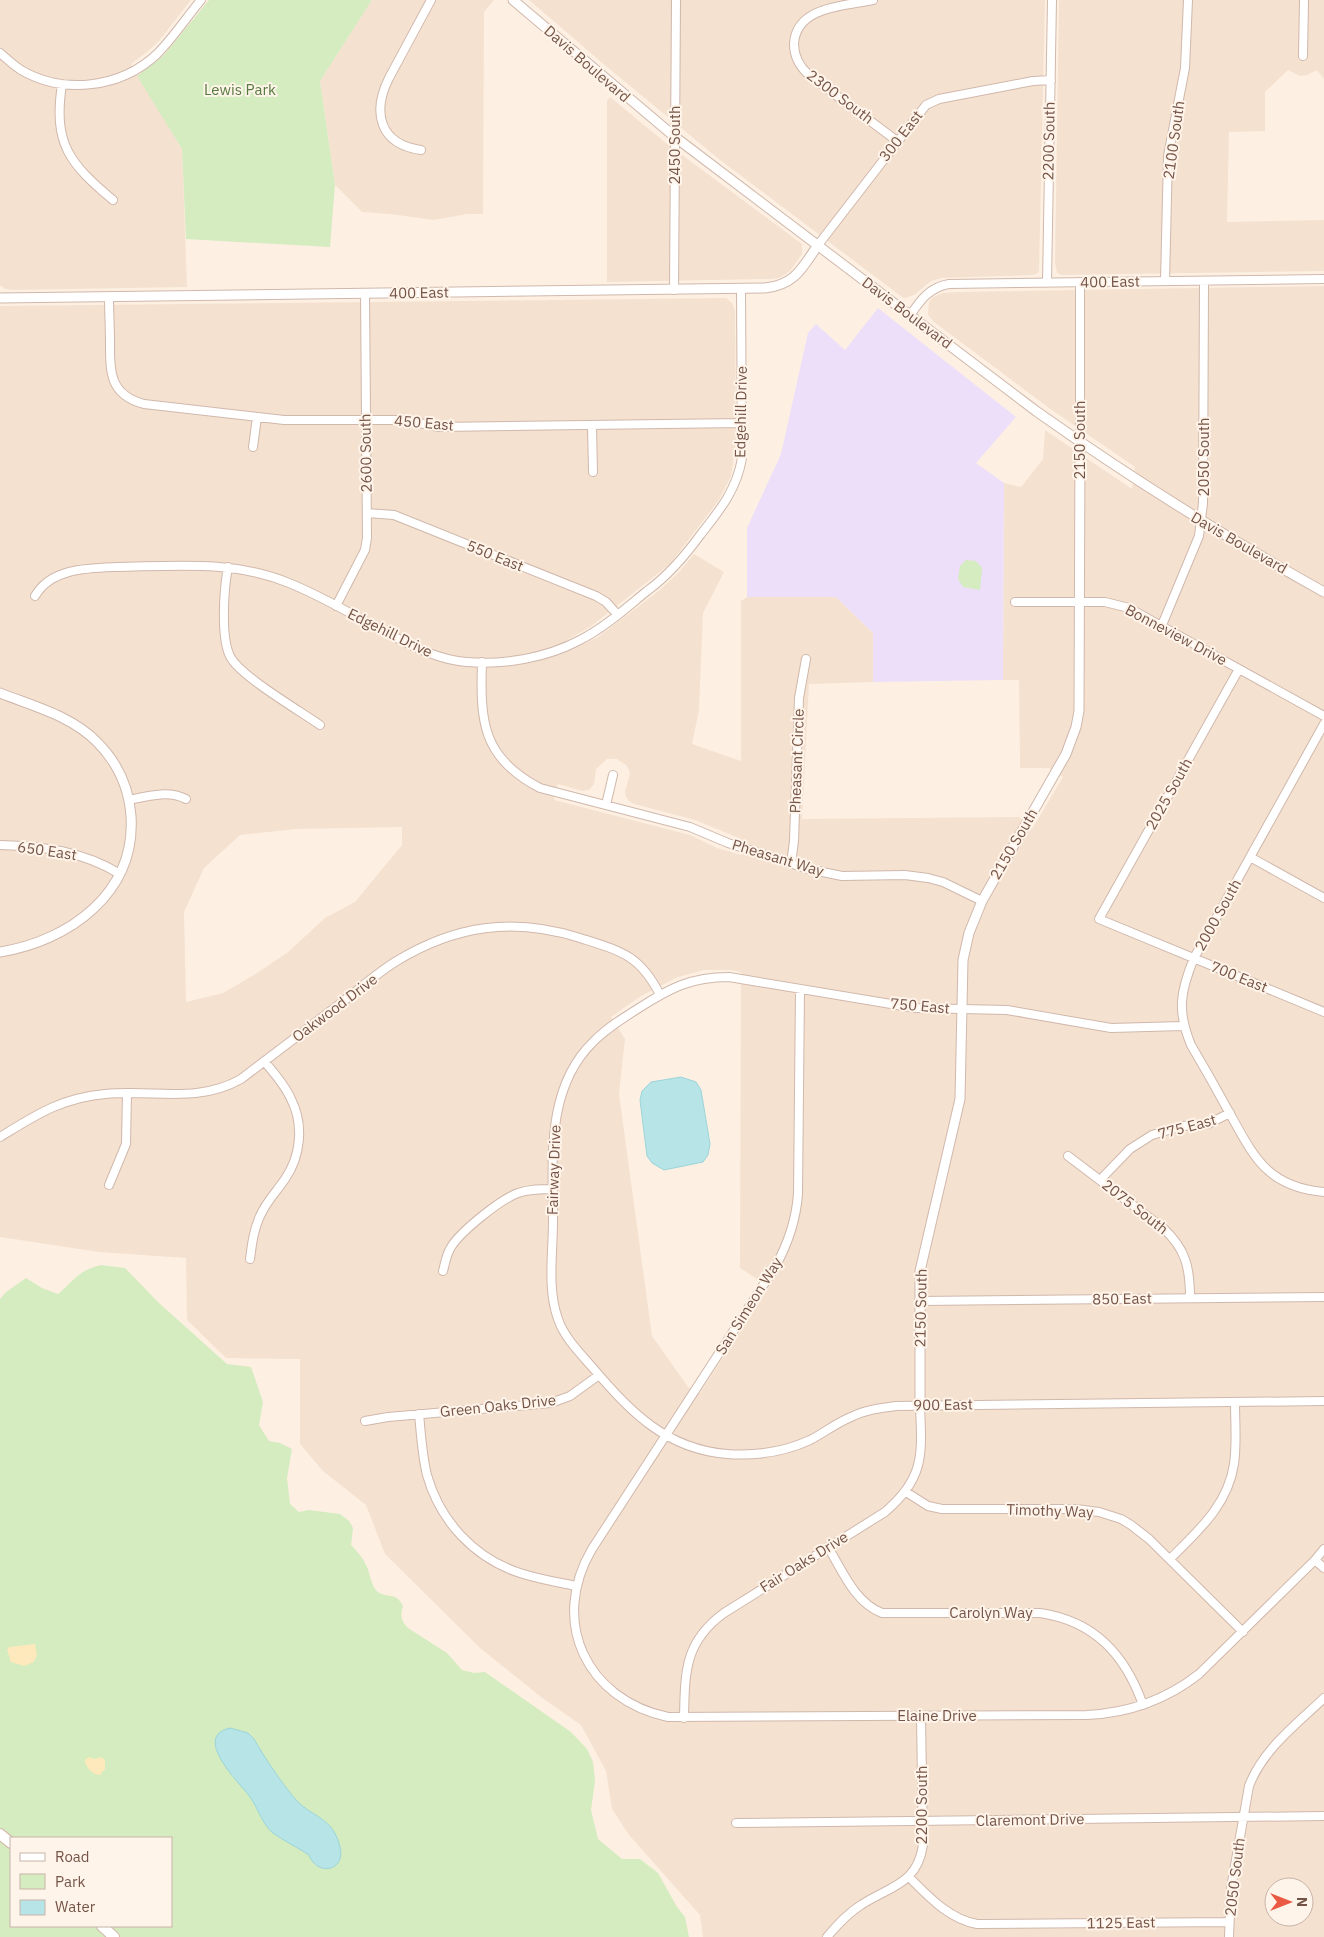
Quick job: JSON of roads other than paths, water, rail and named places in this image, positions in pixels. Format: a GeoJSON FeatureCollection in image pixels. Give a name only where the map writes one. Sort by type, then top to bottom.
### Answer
{"type":"FeatureCollection","features":[{"type":"Feature","properties":{"kind":"main road"},"geometry":{"type":"LineString","coordinates":[[0,1834],[10,1842]]}},
{"type":"Feature","properties":{"kind":"main road"},"geometry":{"type":"LineString","coordinates":[[103,1927],[114,1937]]}},
{"type":"Feature","properties":{"kind":"street"},"geometry":{"type":"LineString","coordinates":[[0,53],[22,70],[46,80],[77,85],[98,83],[125,75],[139,67],[163,48],[201,0]]}},
{"type":"Feature","properties":{"kind":"street"},"geometry":{"type":"LineString","coordinates":[[421,150],[401,145],[390,136],[382,122],[380,106],[386,83],[431,0]]}},
{"type":"Feature","properties":{"kind":"street","name":"Davis Boulevard"},"geometry":{"type":"LineString","coordinates":[[513,0],[675,137],[910,316],[1080,442],[1201,521],[1324,592]]}},
{"type":"Feature","properties":{"kind":"street","name":"2450 South"},"geometry":{"type":"LineString","coordinates":[[674,290],[676,0]]}},
{"type":"Feature","properties":{"kind":"street","name":"2300 South"},"geometry":{"type":"LineString","coordinates":[[873,0],[813,14],[800,26],[794,45],[796,57],[805,71],[897,141]]}},
{"type":"Feature","properties":{"kind":"street","name":"2200 South"},"geometry":{"type":"LineString","coordinates":[[1047,283],[1052,0]]}},
{"type":"Feature","properties":{"kind":"street","name":"2100 South"},"geometry":{"type":"LineString","coordinates":[[1165,281],[1168,156],[1185,68],[1188,0]]}},
{"type":"Feature","properties":{"kind":"street"},"geometry":{"type":"LineString","coordinates":[[1303,56],[1304,0]]}},
{"type":"Feature","properties":{"kind":"street","name":"300 East"},"geometry":{"type":"LineString","coordinates":[[818,245],[922,108],[934,100],[1033,81],[1050,80]]}},
{"type":"Feature","properties":{"kind":"street"},"geometry":{"type":"LineString","coordinates":[[62,84],[59,119],[66,148],[81,171],[113,200]]}},
{"type":"Feature","properties":{"kind":"street","name":"400 East"},"geometry":{"type":"LineString","coordinates":[[0,298],[765,288],[785,284],[797,274],[818,245]]}},
{"type":"Feature","properties":{"kind":"street","name":"400 East"},"geometry":{"type":"LineString","coordinates":[[910,316],[928,293],[941,285],[1324,279]]}},
{"type":"Feature","properties":{"kind":"street","name":"2050 South"},"geometry":{"type":"LineString","coordinates":[[1162,626],[1198,536],[1201,521],[1204,484],[1204,280]]}},
{"type":"Feature","properties":{"kind":"street","name":"2150 South"},"geometry":{"type":"LineString","coordinates":[[920,1406],[919,1302],[922,1259],[960,1099],[962,967],[965,946],[982,901],[1072,741],[1076,727],[1080,695],[1080,282]]}},
{"type":"Feature","properties":{"kind":"street","name":"Edgehill Drive"},"geometry":{"type":"LineString","coordinates":[[35,596],[46,581],[80,569],[228,567],[276,578],[303,589],[430,654],[466,662],[515,660],[557,650],[580,640],[673,570],[726,501],[740,471],[742,458],[741,289]]}},
{"type":"Feature","properties":{"kind":"street","name":"2600 South"},"geometry":{"type":"LineString","coordinates":[[336,606],[364,550],[367,538],[365,293]]}},
{"type":"Feature","properties":{"kind":"street","name":"450 East"},"geometry":{"type":"LineString","coordinates":[[109,297],[111,373],[115,384],[126,397],[144,404],[298,420],[404,420],[439,426],[742,423]]}},
{"type":"Feature","properties":{"kind":"street"},"geometry":{"type":"LineString","coordinates":[[253,447],[257,416]]}},
{"type":"Feature","properties":{"kind":"street"},"geometry":{"type":"LineString","coordinates":[[592,425],[593,472]]}},
{"type":"Feature","properties":{"kind":"street","name":"550 East"},"geometry":{"type":"LineString","coordinates":[[367,513],[394,515],[596,596],[606,602],[617,614]]}},
{"type":"Feature","properties":{"kind":"street"},"geometry":{"type":"LineString","coordinates":[[228,567],[224,586],[225,641],[231,660],[245,673],[320,725]]}},
{"type":"Feature","properties":{"kind":"street","name":"Bonneview Drive"},"geometry":{"type":"LineString","coordinates":[[1015,602],[1080,602],[1117,604],[1129,608],[1324,716]]}},
{"type":"Feature","properties":{"kind":"street","name":"Pheasant Circle"},"geometry":{"type":"LineString","coordinates":[[790,864],[794,841],[799,698],[806,660]]}},
{"type":"Feature","properties":{"kind":"street","name":"Pheasant Way"},"geometry":{"type":"LineString","coordinates":[[482,662],[481,700],[484,726],[495,750],[525,780],[540,788],[690,827],[728,843],[820,872],[842,876],[905,875],[928,878],[942,882],[982,901]]}},
{"type":"Feature","properties":{"kind":"street","name":"2025 South"},"geometry":{"type":"LineString","coordinates":[[1099,920],[1239,669]]}},
{"type":"Feature","properties":{"kind":"street"},"geometry":{"type":"LineString","coordinates":[[0,692],[65,719],[91,735],[116,766],[129,800],[131,836],[120,874],[102,900],[76,923],[41,941],[0,952]]}},
{"type":"Feature","properties":{"kind":"street","name":"2000 South"},"geometry":{"type":"LineString","coordinates":[[1324,724],[1194,958],[1184,983],[1182,997],[1183,1026],[1191,1045],[1252,1153],[1266,1170],[1284,1182],[1324,1192]]}},
{"type":"Feature","properties":{"kind":"street"},"geometry":{"type":"LineString","coordinates":[[606,805],[613,775]]}},
{"type":"Feature","properties":{"kind":"street"},"geometry":{"type":"LineString","coordinates":[[129,800],[164,794],[180,796],[186,799]]}},
{"type":"Feature","properties":{"kind":"street","name":"650 East"},"geometry":{"type":"LineString","coordinates":[[0,846],[44,847],[69,852],[95,860],[120,874]]}},
{"type":"Feature","properties":{"kind":"street"},"geometry":{"type":"LineString","coordinates":[[1250,857],[1324,898]]}},
{"type":"Feature","properties":{"kind":"street","name":"700 East"},"geometry":{"type":"LineString","coordinates":[[1099,920],[1324,1012]]}},
{"type":"Feature","properties":{"kind":"street","name":"Oakwood Drive"},"geometry":{"type":"LineString","coordinates":[[0,1137],[30,1117],[62,1103],[96,1095],[127,1093],[192,1094],[215,1091],[241,1079],[393,963],[427,944],[479,929],[512,926],[541,928],[612,948],[630,957],[644,968],[660,995]]}},
{"type":"Feature","properties":{"kind":"street","name":"750 East"},"geometry":{"type":"LineString","coordinates":[[660,995],[690,981],[729,977],[914,1008],[1007,1010],[1111,1028],[1183,1026]]}},
{"type":"Feature","properties":{"kind":"street","name":"San Simeon Way"},"geometry":{"type":"LineString","coordinates":[[576,1586],[587,1558],[782,1254],[792,1227],[798,1194],[800,989]]}},
{"type":"Feature","properties":{"kind":"street","name":"Fairway Drive"},"geometry":{"type":"LineString","coordinates":[[599,1375],[566,1336],[555,1311],[552,1291],[556,1116],[562,1092],[572,1070],[594,1040],[614,1024],[660,995]]}},
{"type":"Feature","properties":{"kind":"street"},"geometry":{"type":"LineString","coordinates":[[250,1258],[257,1222],[266,1204],[290,1171],[298,1152],[299,1141],[298,1119],[292,1100],[264,1061]]}},
{"type":"Feature","properties":{"kind":"street"},"geometry":{"type":"LineString","coordinates":[[109,1185],[126,1144],[127,1093]]}},
{"type":"Feature","properties":{"kind":"street","name":"775 East"},"geometry":{"type":"LineString","coordinates":[[1100,1180],[1130,1149],[1152,1135],[1182,1126],[1208,1124],[1230,1113]]}},
{"type":"Feature","properties":{"kind":"street","name":"2075 South"},"geometry":{"type":"LineString","coordinates":[[1068,1156],[1174,1238],[1188,1266],[1190,1298]]}},
{"type":"Feature","properties":{"kind":"street"},"geometry":{"type":"LineString","coordinates":[[444,1272],[449,1250],[456,1240],[499,1203],[525,1190],[553,1189]]}},
{"type":"Feature","properties":{"kind":"street","name":"850 East"},"geometry":{"type":"LineString","coordinates":[[919,1302],[1324,1297]]}},
{"type":"Feature","properties":{"kind":"street","name":"900 East"},"geometry":{"type":"LineString","coordinates":[[599,1375],[636,1415],[666,1435],[703,1450],[726,1454],[763,1453],[787,1448],[808,1440],[860,1413],[896,1406],[1324,1401]]}},
{"type":"Feature","properties":{"kind":"street","name":"Green Oaks Drive"},"geometry":{"type":"LineString","coordinates":[[365,1421],[388,1416],[551,1403],[570,1396],[599,1375]]}},
{"type":"Feature","properties":{"kind":"street"},"geometry":{"type":"LineString","coordinates":[[1170,1559],[1210,1518],[1226,1493],[1234,1465],[1235,1402]]}},
{"type":"Feature","properties":{"kind":"street","name":"Fair Oaks Drive"},"geometry":{"type":"LineString","coordinates":[[684,1718],[686,1666],[690,1653],[704,1630],[724,1613],[885,1512],[906,1492],[913,1480],[921,1455],[920,1406]]}},
{"type":"Feature","properties":{"kind":"street","name":"Green Oaks Drive"},"geometry":{"type":"LineString","coordinates":[[419,1414],[424,1458],[431,1487],[443,1513],[460,1535],[479,1552],[510,1570],[576,1586]]}},
{"type":"Feature","properties":{"kind":"street","name":"Timothy Way"},"geometry":{"type":"LineString","coordinates":[[906,1492],[928,1506],[942,1509],[1076,1508],[1098,1512],[1131,1525],[1150,1539],[1243,1632]]}},
{"type":"Feature","properties":{"kind":"street","name":"Carolyn Way"},"geometry":{"type":"LineString","coordinates":[[828,1547],[858,1596],[869,1606],[882,1612],[896,1614],[1040,1613],[1058,1616],[1077,1623],[1090,1630],[1112,1649],[1137,1687],[1143,1705]]}},
{"type":"Feature","properties":{"kind":"street","name":"Elaine Drive"},"geometry":{"type":"LineString","coordinates":[[576,1586],[574,1615],[576,1630],[586,1659],[594,1672],[615,1694],[639,1709],[668,1717],[921,1717],[1101,1714],[1143,1705],[1167,1695],[1189,1682],[1209,1666],[1324,1549]]}},
{"type":"Feature","properties":{"kind":"street"},"geometry":{"type":"LineString","coordinates":[[1315,1560],[1324,1568]]}},
{"type":"Feature","properties":{"kind":"street","name":"2050 South"},"geometry":{"type":"LineString","coordinates":[[1229,1937],[1231,1888],[1249,1786],[1258,1766],[1272,1749],[1324,1698]]}},
{"type":"Feature","properties":{"kind":"street","name":"2200 South"},"geometry":{"type":"LineString","coordinates":[[827,1937],[854,1910],[909,1877],[919,1862],[922,1854],[921,1717]]}},
{"type":"Feature","properties":{"kind":"street","name":"Claremont Drive"},"geometry":{"type":"LineString","coordinates":[[736,1823],[1324,1816]]}},
{"type":"Feature","properties":{"kind":"street","name":"1125 East"},"geometry":{"type":"LineString","coordinates":[[909,1877],[949,1914],[958,1919],[977,1924],[1229,1922]]}},
{"type":"Feature","properties":{"kind":"water"},"geometry":{"type":"Polygon","coordinates":[[[681,1077],[696,1082],[701,1090],[710,1144],[708,1155],[703,1162],[664,1170],[652,1163],[647,1156],[640,1100],[642,1091],[651,1082],[681,1077]]]}},
{"type":"Feature","properties":{"kind":"water"},"geometry":{"type":"Polygon","coordinates":[[[230,1728],[248,1733],[296,1800],[322,1819],[333,1830],[337,1837],[341,1855],[335,1866],[324,1868],[318,1866],[309,1855],[273,1833],[266,1825],[250,1797],[229,1771],[217,1750],[215,1741],[219,1733],[230,1728]]]}},
{"type":"Feature","properties":{"kind":"park label","name":"Lewis Park"},"geometry":{"type":"Point","coordinates":[240,90]}}]}
